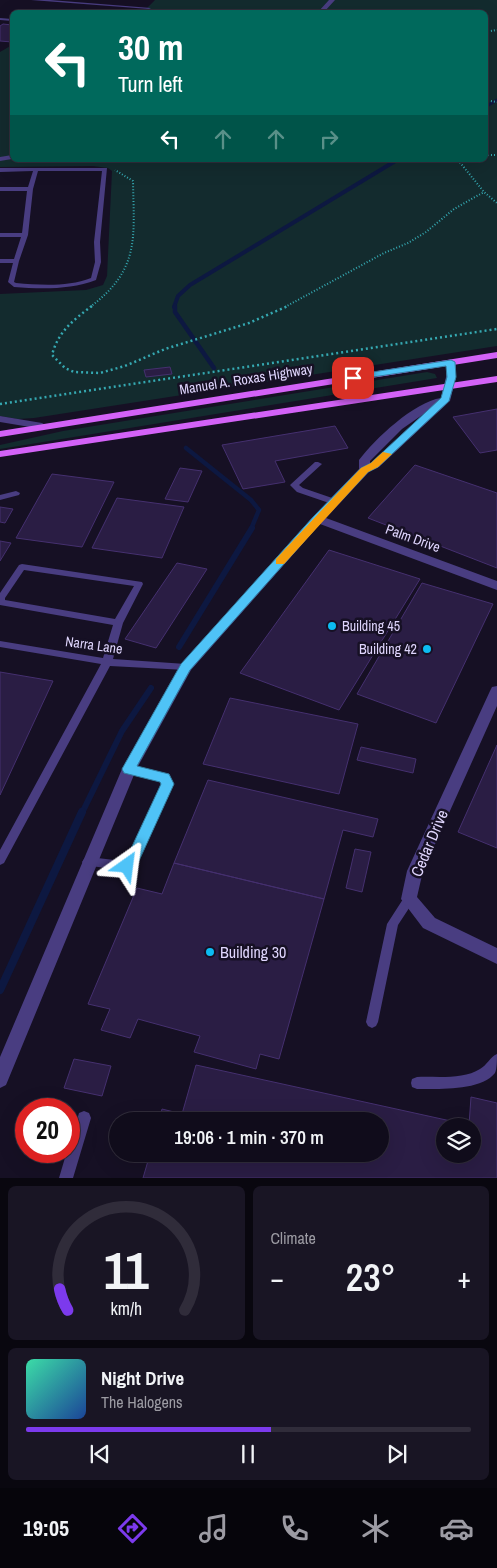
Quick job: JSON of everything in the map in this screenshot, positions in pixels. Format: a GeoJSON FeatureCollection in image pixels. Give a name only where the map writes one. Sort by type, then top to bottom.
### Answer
{"type":"FeatureCollection","features":[{"type":"Feature","properties":{"kind":"main road","name":"Manuel A. Roxas Highway"},"geometry":{"type":"LineString","coordinates":[[0,434],[497,355]]}},
{"type":"Feature","properties":{"kind":"main road"},"geometry":{"type":"LineString","coordinates":[[0,454],[497,379]]}},
{"type":"Feature","properties":{"kind":"main road"},"geometry":{"type":"LineString","coordinates":[[0,459],[68,444]]}},
{"type":"Feature","properties":{"kind":"street"},"geometry":{"type":"LineString","coordinates":[[323,10],[332,0]]}},
{"type":"Feature","properties":{"kind":"street"},"geometry":{"type":"LineString","coordinates":[[0,1079],[4,1057],[129,769],[186,667],[318,519],[365,470],[374,465],[446,399],[451,362]]}},
{"type":"Feature","properties":{"kind":"street"},"geometry":{"type":"LineString","coordinates":[[0,419],[42,426]]}},
{"type":"Feature","properties":{"kind":"street","name":"Palm Drive"},"geometry":{"type":"LineString","coordinates":[[318,519],[497,586]]}},
{"type":"Feature","properties":{"kind":"street","name":"Cedar Drive"},"geometry":{"type":"LineString","coordinates":[[409,899],[415,872],[497,691]]}},
{"type":"Feature","properties":{"kind":"street"},"geometry":{"type":"LineString","coordinates":[[409,899],[429,923],[497,956]]}},
{"type":"Feature","properties":{"kind":"lane"},"geometry":{"type":"LineString","coordinates":[[35,0],[150,6],[145,10]]}},
{"type":"Feature","properties":{"kind":"lane"},"geometry":{"type":"LineString","coordinates":[[0,170],[105,168],[97,242],[98,262],[94,279],[84,283],[14,284],[11,282],[25,235],[30,189],[36,170]]}},
{"type":"Feature","properties":{"kind":"lane"},"geometry":{"type":"LineString","coordinates":[[0,189],[30,189]]}},
{"type":"Feature","properties":{"kind":"lane"},"geometry":{"type":"LineString","coordinates":[[0,235],[25,235]]}},
{"type":"Feature","properties":{"kind":"lane"},"geometry":{"type":"LineString","coordinates":[[0,261],[16,261]]}},
{"type":"Feature","properties":{"kind":"lane"},"geometry":{"type":"LineString","coordinates":[[318,464],[294,485],[300,490],[334,502]]}},
{"type":"Feature","properties":{"kind":"lane"},"geometry":{"type":"LineString","coordinates":[[0,498],[16,494]]}},
{"type":"Feature","properties":{"kind":"lane"},"geometry":{"type":"LineString","coordinates":[[0,860],[107,662],[118,623],[139,584],[22,567],[1,598],[1,602],[6,604],[118,623]]}},
{"type":"Feature","properties":{"kind":"lane","name":"Narra Lane"},"geometry":{"type":"LineString","coordinates":[[0,644],[107,662],[186,667]]}},
{"type":"Feature","properties":{"kind":"lane"},"geometry":{"type":"LineString","coordinates":[[88,862],[127,866],[133,859],[168,784],[165,777],[129,769]]}},
{"type":"Feature","properties":{"kind":"lane"},"geometry":{"type":"LineString","coordinates":[[372,1022],[393,924],[409,899]]}},
{"type":"Feature","properties":{"kind":"lane"},"geometry":{"type":"LineString","coordinates":[[417,1083],[479,1078],[493,1068],[497,1060]]}},
{"type":"Feature","properties":{"kind":"lane"},"geometry":{"type":"LineString","coordinates":[[66,1178],[84,1118]]}},
{"type":"Feature","properties":{"kind":"path"},"geometry":{"type":"LineString","coordinates":[[460,162],[484,192],[497,203]]}},
{"type":"Feature","properties":{"kind":"path"},"geometry":{"type":"LineString","coordinates":[[105,168],[122,172],[133,181],[131,254],[121,279],[109,294],[59,334],[53,345],[52,355],[65,368],[74,372],[100,373],[125,366],[188,342],[249,323],[295,303],[426,232],[454,208],[484,192]]}},
{"type":"Feature","properties":{"kind":"path"},"geometry":{"type":"LineString","coordinates":[[0,404],[150,384],[200,374],[227,372],[497,330]]}},
{"type":"Feature","properties":{"kind":"green space"},"geometry":{"type":"Polygon","coordinates":[[[155,0],[497,0],[497,346],[34,418],[18,419],[0,416],[0,294],[86,290],[103,285],[107,276],[112,171],[108,168],[93,166],[0,167],[0,52],[10,46],[10,162],[488,162],[488,10],[145,10],[155,0]]]}},
{"type":"Feature","properties":{"kind":"green space"},"geometry":{"type":"Polygon","coordinates":[[[427,372],[435,374],[437,378],[0,449],[0,445],[63,431],[427,372]]]}},
{"type":"Feature","properties":{"kind":"building"},"geometry":{"type":"Polygon","coordinates":[[[3,24],[10,25],[10,42],[0,41],[0,26],[3,24]]]}},
{"type":"Feature","properties":{"kind":"building"},"geometry":{"type":"Polygon","coordinates":[[[170,367],[172,374],[146,377],[144,370],[170,367]]]}},
{"type":"Feature","properties":{"kind":"building"},"geometry":{"type":"Polygon","coordinates":[[[497,409],[497,450],[480,453],[453,417],[497,409]]]}},
{"type":"Feature","properties":{"kind":"building"},"geometry":{"type":"Polygon","coordinates":[[[335,426],[348,448],[275,461],[285,482],[243,489],[222,445],[335,426]]]}},
{"type":"Feature","properties":{"kind":"building"},"geometry":{"type":"Polygon","coordinates":[[[415,465],[497,493],[497,568],[368,518],[415,465]]]}},
{"type":"Feature","properties":{"kind":"building"},"geometry":{"type":"Polygon","coordinates":[[[180,468],[202,471],[188,502],[165,499],[180,468]]]}},
{"type":"Feature","properties":{"kind":"building"},"geometry":{"type":"Polygon","coordinates":[[[52,474],[114,482],[82,547],[16,538],[52,474]]]}},
{"type":"Feature","properties":{"kind":"building"},"geometry":{"type":"Polygon","coordinates":[[[117,498],[184,507],[162,558],[92,548],[117,498]]]}},
{"type":"Feature","properties":{"kind":"building"},"geometry":{"type":"Polygon","coordinates":[[[0,507],[13,509],[5,523],[0,522],[0,507]]]}},
{"type":"Feature","properties":{"kind":"building"},"geometry":{"type":"Polygon","coordinates":[[[0,541],[11,543],[0,561],[0,541]]]}},
{"type":"Feature","properties":{"kind":"building","name":"Building 45"},"geometry":{"type":"Polygon","coordinates":[[[329,550],[420,579],[339,710],[240,673],[329,550]]]}},
{"type":"Feature","properties":{"kind":"building"},"geometry":{"type":"Polygon","coordinates":[[[177,563],[207,569],[156,648],[125,639],[177,563]]]}},
{"type":"Feature","properties":{"kind":"building","name":"Building 42"},"geometry":{"type":"Polygon","coordinates":[[[422,583],[493,604],[436,723],[357,694],[422,583]]]}},
{"type":"Feature","properties":{"kind":"building"},"geometry":{"type":"Polygon","coordinates":[[[0,672],[53,681],[0,795],[0,672]]]}},
{"type":"Feature","properties":{"kind":"building"},"geometry":{"type":"Polygon","coordinates":[[[230,698],[358,724],[339,794],[203,764],[230,698]]]}},
{"type":"Feature","properties":{"kind":"building"},"geometry":{"type":"Polygon","coordinates":[[[497,745],[497,848],[458,832],[497,745]]]}},
{"type":"Feature","properties":{"kind":"building"},"geometry":{"type":"Polygon","coordinates":[[[361,747],[416,759],[413,773],[357,760],[361,747]]]}},
{"type":"Feature","properties":{"kind":"building"},"geometry":{"type":"Polygon","coordinates":[[[208,780],[378,819],[373,837],[343,830],[324,899],[174,863],[208,780]]]}},
{"type":"Feature","properties":{"kind":"building"},"geometry":{"type":"Polygon","coordinates":[[[355,849],[371,852],[362,892],[346,888],[355,849]]]}},
{"type":"Feature","properties":{"kind":"building","name":"Building 30"},"geometry":{"type":"Polygon","coordinates":[[[174,863],[324,899],[279,1059],[260,1054],[256,1069],[194,1052],[200,1036],[138,1019],[130,1038],[101,1030],[110,1009],[88,1004],[137,888],[162,894],[174,863]]]}},
{"type":"Feature","properties":{"kind":"building"},"geometry":{"type":"Polygon","coordinates":[[[74,1059],[111,1066],[102,1096],[64,1088],[74,1059]]]}},
{"type":"Feature","properties":{"kind":"building"},"geometry":{"type":"Polygon","coordinates":[[[196,1065],[437,1118],[436,1163],[481,1163],[481,1118],[470,1118],[471,1097],[497,1103],[497,1178],[143,1178],[148,1162],[389,1162],[389,1112],[183,1112],[196,1065]]]}},
{"type":"Feature","properties":{"kind":"building"},"geometry":{"type":"Polygon","coordinates":[[[162,1109],[174,1112],[161,1112],[162,1109]]]}},
{"type":"Feature","properties":{"kind":"waterway"},"geometry":{"type":"LineString","coordinates":[[488,105],[497,100]]}},
{"type":"Feature","properties":{"kind":"waterway"},"geometry":{"type":"LineString","coordinates":[[174,307],[178,296],[190,285],[394,162]]}},
{"type":"Feature","properties":{"kind":"waterway"},"geometry":{"type":"LineString","coordinates":[[175,306],[175,312],[214,368]]}},
{"type":"Feature","properties":{"kind":"waterway"},"geometry":{"type":"LineString","coordinates":[[186,448],[251,500],[259,510],[251,529]]}},
{"type":"Feature","properties":{"kind":"waterway"},"geometry":{"type":"LineString","coordinates":[[179,647],[252,528]]}},
{"type":"Feature","properties":{"kind":"waterway"},"geometry":{"type":"LineString","coordinates":[[82,813],[122,731],[151,688]]}},
{"type":"Feature","properties":{"kind":"waterway"},"geometry":{"type":"LineString","coordinates":[[0,990],[82,812]]}},
{"type":"Feature","properties":{"kind":"slow traffic"},"geometry":{"type":"LineString","coordinates":[[280,562],[365,470],[387,454]]}},
{"type":"Feature","properties":{"kind":"place","name":"Building 45"},"geometry":{"type":"Point","coordinates":[332,626]}},
{"type":"Feature","properties":{"kind":"place","name":"Building 42"},"geometry":{"type":"Point","coordinates":[427,649]}},
{"type":"Feature","properties":{"kind":"place","name":"Building 30"},"geometry":{"type":"Point","coordinates":[210,952]}},
{"type":"Feature","properties":{"kind":"route"},"geometry":{"type":"LineString","coordinates":[[127,866],[133,859],[168,784],[165,777],[129,769],[186,667],[318,519],[365,470],[374,465],[446,399],[451,377],[451,362],[353,378]]}}]}
